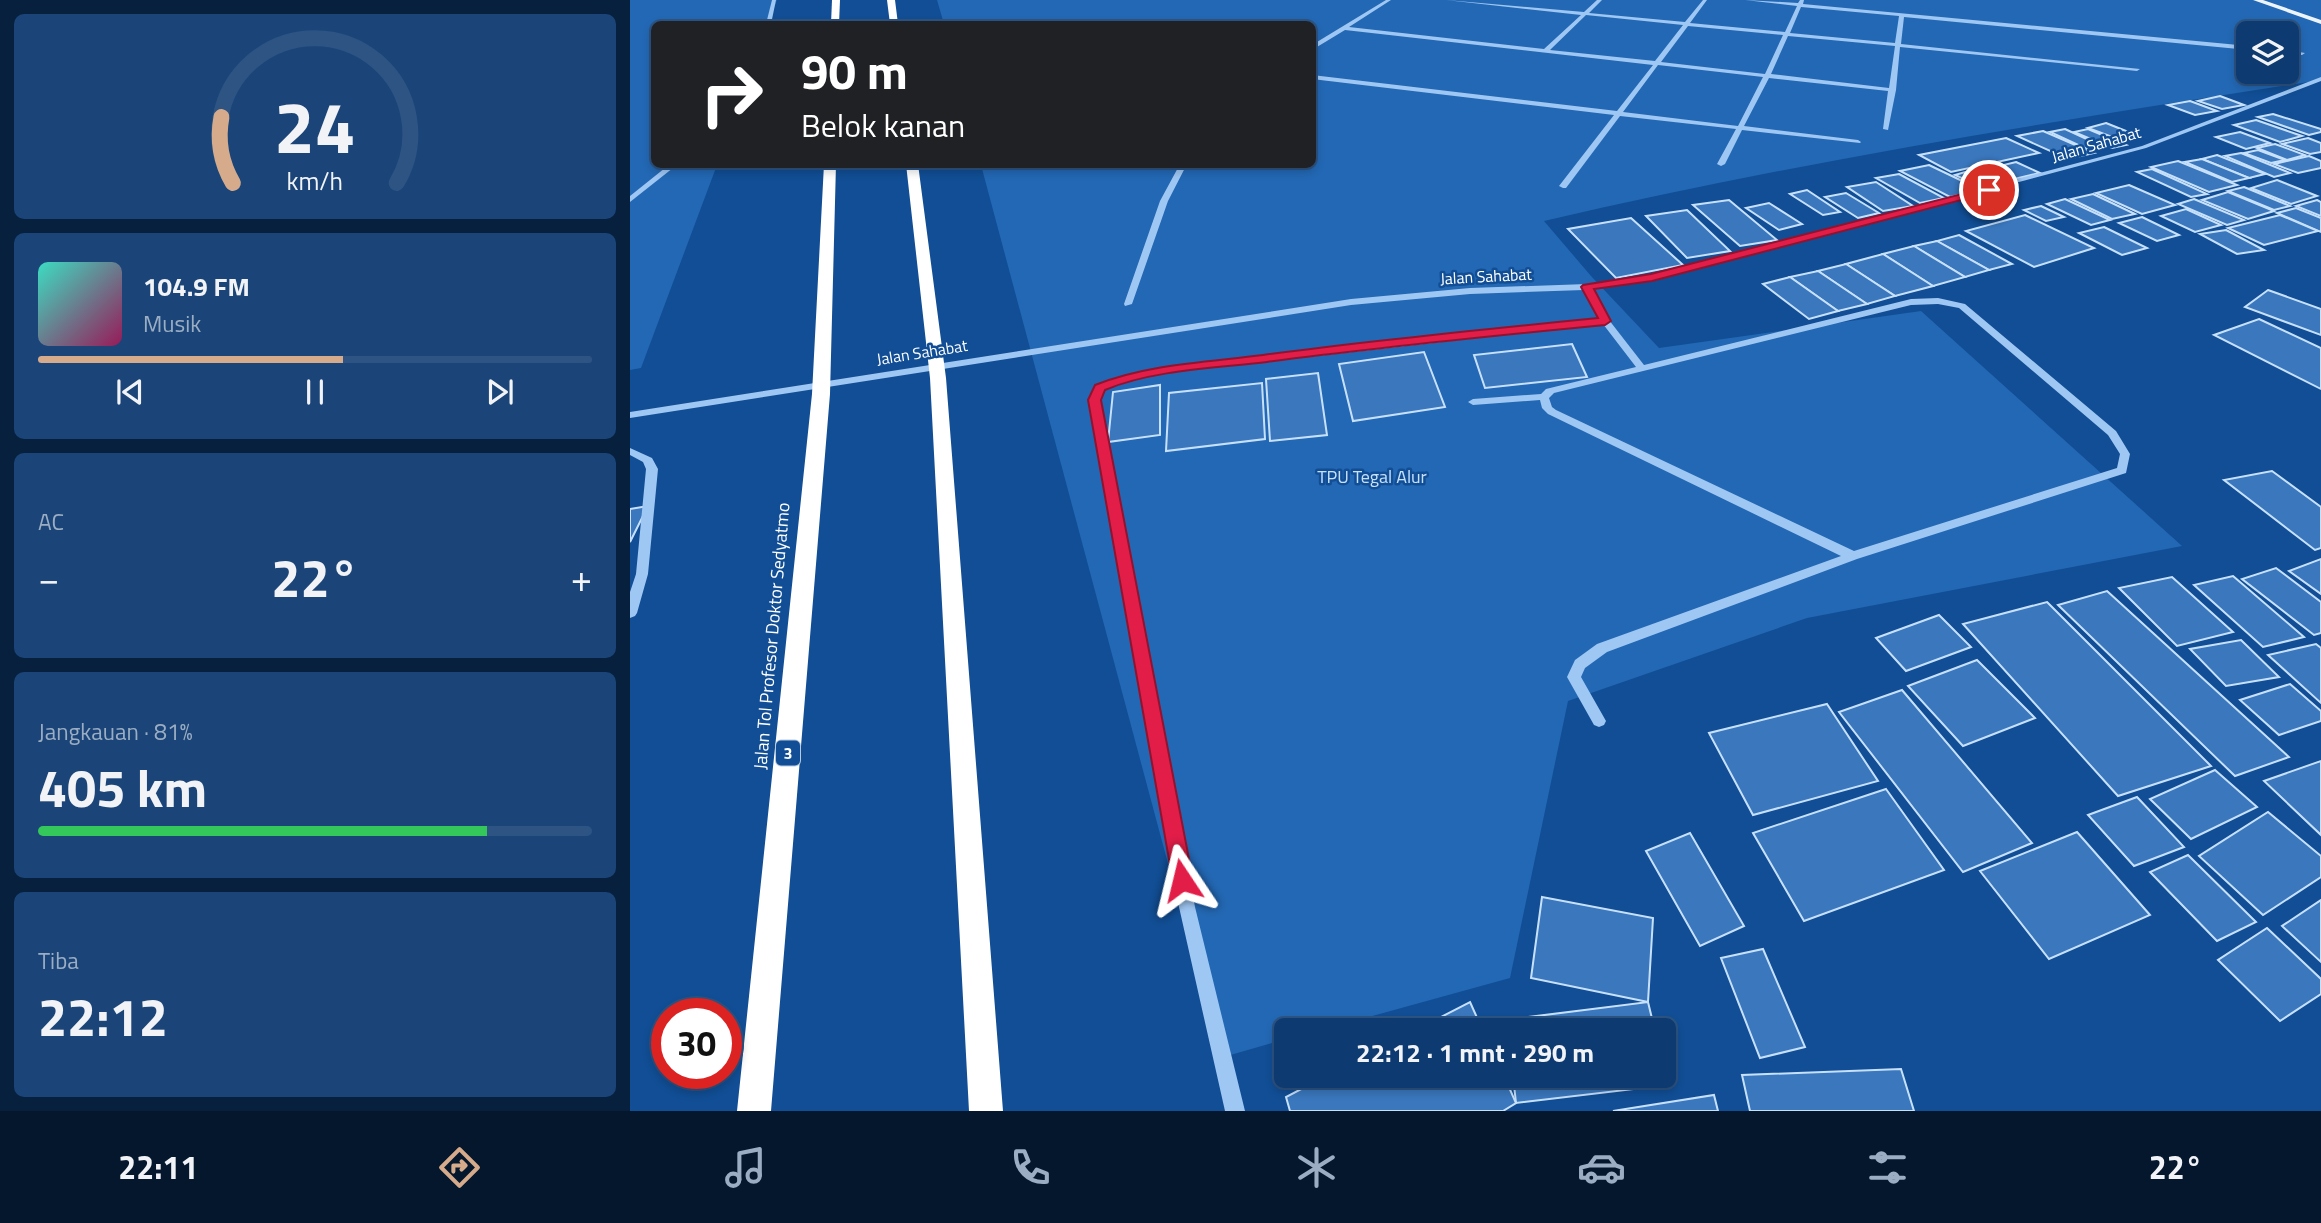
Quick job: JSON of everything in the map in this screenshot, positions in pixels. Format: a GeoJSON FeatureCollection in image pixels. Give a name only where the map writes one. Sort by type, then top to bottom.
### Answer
{"type":"FeatureCollection","features":[{"type":"Feature","properties":{"kind":"highway"},"geometry":{"type":"LineString","coordinates":[[835,21],[836,0]]}},
{"type":"Feature","properties":{"kind":"highway"},"geometry":{"type":"LineString","coordinates":[[891,0],[894,21]]}},
{"type":"Feature","properties":{"kind":"highway","name":"Jalan Tol Profesor Doktor Sedyatmo"},"geometry":{"type":"LineString","coordinates":[[754,1111],[821,394],[830,168]]}},
{"type":"Feature","properties":{"kind":"highway"},"geometry":{"type":"LineString","coordinates":[[912,168],[938,378],[986,1111]]}},
{"type":"Feature","properties":{"kind":"main road"},"geometry":{"type":"LineString","coordinates":[[2256,0],[2321,22]]}},
{"type":"Feature","properties":{"kind":"street"},"geometry":{"type":"LineString","coordinates":[[769,21],[775,0]]}},
{"type":"Feature","properties":{"kind":"street"},"geometry":{"type":"LineString","coordinates":[[1316,46],[1389,0]]}},
{"type":"Feature","properties":{"kind":"street"},"geometry":{"type":"LineString","coordinates":[[1448,0],[2137,69]]}},
{"type":"Feature","properties":{"kind":"street"},"geometry":{"type":"LineString","coordinates":[[1563,186],[1706,0]]}},
{"type":"Feature","properties":{"kind":"street"},"geometry":{"type":"LineString","coordinates":[[1747,0],[1801,3],[2236,47]]}},
{"type":"Feature","properties":{"kind":"street"},"geometry":{"type":"LineString","coordinates":[[1886,129],[1902,15]]}},
{"type":"Feature","properties":{"kind":"street"},"geometry":{"type":"LineString","coordinates":[[1344,28],[1893,90]]}},
{"type":"Feature","properties":{"kind":"street"},"geometry":{"type":"LineString","coordinates":[[1316,77],[1858,142]]}},
{"type":"Feature","properties":{"kind":"street","name":"Jalan Sahabat"},"geometry":{"type":"LineString","coordinates":[[630,415],[1351,302],[1470,291],[1587,287],[1652,277],[2144,147],[2249,108],[2311,80],[2321,81]]}},
{"type":"Feature","properties":{"kind":"street"},"geometry":{"type":"LineString","coordinates":[[630,200],[670,168]]}},
{"type":"Feature","properties":{"kind":"street"},"geometry":{"type":"LineString","coordinates":[[1128,304],[1164,201],[1182,168]]}},
{"type":"Feature","properties":{"kind":"street"},"geometry":{"type":"LineString","coordinates":[[1587,287],[1605,321],[1642,368]]}},
{"type":"Feature","properties":{"kind":"street"},"geometry":{"type":"LineString","coordinates":[[1474,402],[1544,397],[1550,391],[1911,302],[1938,301],[1962,306],[2112,433],[2125,454],[2122,470],[1853,556],[1602,648],[1580,664],[1574,677],[1599,721]]}},
{"type":"Feature","properties":{"kind":"street"},"geometry":{"type":"LineString","coordinates":[[1236,1111],[1184,893],[1094,400],[1100,388],[1121,379],[1199,366],[1397,341],[1605,321]]}},
{"type":"Feature","properties":{"kind":"street"},"geometry":{"type":"LineString","coordinates":[[1544,397],[1547,408],[1552,412],[1853,556]]}},
{"type":"Feature","properties":{"kind":"street"},"geometry":{"type":"LineString","coordinates":[[630,451],[648,460],[652,469],[642,574],[630,614]]}},
{"type":"Feature","properties":{"kind":"lane"},"geometry":{"type":"LineString","coordinates":[[1545,51],[1600,0]]}},
{"type":"Feature","properties":{"kind":"lane"},"geometry":{"type":"LineString","coordinates":[[1721,164],[1768,76],[1801,3]]}},
{"type":"Feature","properties":{"kind":"green space"},"geometry":{"type":"Polygon","coordinates":[[[630,0],[777,0],[769,21],[651,21],[651,168],[716,168],[641,368],[630,370],[630,0]]]}},
{"type":"Feature","properties":{"kind":"green space","name":"TPU Tegal Alur"},"geometry":{"type":"Polygon","coordinates":[[[937,0],[2321,0],[2321,80],[2299,83],[2299,21],[2236,21],[2236,84],[2296,84],[2028,126],[1834,161],[1544,221],[1659,348],[1921,311],[2182,546],[1807,618],[1568,701],[1510,978],[1365,1018],[1274,1018],[1274,1042],[1220,1058],[982,168],[1316,168],[1316,21],[943,21],[937,0]]]}},
{"type":"Feature","properties":{"kind":"building"},"geometry":{"type":"Polygon","coordinates":[[[2220,96],[2244,105],[2222,109],[2198,101],[2220,96]]]}},
{"type":"Feature","properties":{"kind":"building"},"geometry":{"type":"Polygon","coordinates":[[[2190,101],[2217,111],[2195,115],[2168,105],[2190,101]]]}},
{"type":"Feature","properties":{"kind":"building"},"geometry":{"type":"Polygon","coordinates":[[[2273,114],[2321,129],[2321,132],[2309,135],[2258,117],[2273,114]]]}},
{"type":"Feature","properties":{"kind":"building"},"geometry":{"type":"Polygon","coordinates":[[[2256,120],[2302,136],[2280,142],[2234,125],[2256,120]]]}},
{"type":"Feature","properties":{"kind":"building"},"geometry":{"type":"Polygon","coordinates":[[[2106,123],[2141,137],[2123,141],[2088,128],[2106,123]]]}},
{"type":"Feature","properties":{"kind":"building"},"geometry":{"type":"Polygon","coordinates":[[[2065,129],[2104,147],[2089,150],[2050,132],[2065,129]]]}},
{"type":"Feature","properties":{"kind":"building"},"geometry":{"type":"Polygon","coordinates":[[[2088,129],[2126,145],[2112,148],[2074,132],[2088,129]]]}},
{"type":"Feature","properties":{"kind":"building"},"geometry":{"type":"Polygon","coordinates":[[[2043,131],[2094,153],[2068,159],[2017,136],[2043,131]]]}},
{"type":"Feature","properties":{"kind":"building"},"geometry":{"type":"Polygon","coordinates":[[[2240,132],[2270,143],[2246,149],[2216,137],[2240,132]]]}},
{"type":"Feature","properties":{"kind":"building"},"geometry":{"type":"Polygon","coordinates":[[[2006,138],[2039,153],[1951,172],[1919,155],[2006,138]]]}},
{"type":"Feature","properties":{"kind":"building"},"geometry":{"type":"Polygon","coordinates":[[[2308,138],[2321,143],[2321,152],[2310,154],[2282,144],[2308,138]]]}},
{"type":"Feature","properties":{"kind":"building"},"geometry":{"type":"Polygon","coordinates":[[[2275,144],[2305,155],[2287,160],[2257,148],[2275,144]]]}},
{"type":"Feature","properties":{"kind":"building"},"geometry":{"type":"Polygon","coordinates":[[[2258,150],[2285,160],[2271,163],[2244,153],[2258,150]]]}},
{"type":"Feature","properties":{"kind":"building"},"geometry":{"type":"Polygon","coordinates":[[[2241,153],[2290,173],[2274,177],[2225,156],[2241,153]]]}},
{"type":"Feature","properties":{"kind":"building"},"geometry":{"type":"Polygon","coordinates":[[[2217,155],[2265,174],[2249,178],[2202,159],[2217,155]]]}},
{"type":"Feature","properties":{"kind":"building"},"geometry":{"type":"Polygon","coordinates":[[[2309,156],[2321,161],[2321,168],[2298,173],[2274,164],[2309,156]]]}},
{"type":"Feature","properties":{"kind":"building"},"geometry":{"type":"Polygon","coordinates":[[[2202,159],[2249,178],[2232,182],[2185,162],[2202,159]]]}},
{"type":"Feature","properties":{"kind":"building"},"geometry":{"type":"Polygon","coordinates":[[[2178,161],[2237,185],[2209,192],[2151,167],[2178,161]]]}},
{"type":"Feature","properties":{"kind":"building"},"geometry":{"type":"Polygon","coordinates":[[[2016,162],[2040,173],[2010,180],[1987,169],[2016,162]]]}},
{"type":"Feature","properties":{"kind":"building"},"geometry":{"type":"Polygon","coordinates":[[[1929,165],[1981,190],[1950,197],[1900,171],[1929,165]]]}},
{"type":"Feature","properties":{"kind":"building"},"geometry":{"type":"Polygon","coordinates":[[[1979,168],[2007,181],[1983,188],[1955,175],[1979,168]]]}},
{"type":"Feature","properties":{"kind":"building"},"geometry":{"type":"Polygon","coordinates":[[[2152,169],[2207,194],[2191,197],[2137,172],[2152,169]]]}},
{"type":"Feature","properties":{"kind":"building"},"geometry":{"type":"Polygon","coordinates":[[[1899,174],[1944,198],[1920,203],[1876,178],[1899,174]]]}},
{"type":"Feature","properties":{"kind":"building"},"geometry":{"type":"Polygon","coordinates":[[[2277,180],[2317,196],[2291,204],[2251,188],[2277,180]]]}},
{"type":"Feature","properties":{"kind":"building"},"geometry":{"type":"Polygon","coordinates":[[[1876,182],[1913,206],[1883,211],[1847,187],[1876,182]]]}},
{"type":"Feature","properties":{"kind":"building"},"geometry":{"type":"Polygon","coordinates":[[[2129,185],[2175,205],[2142,214],[2096,193],[2129,185]]]}},
{"type":"Feature","properties":{"kind":"building"},"geometry":{"type":"Polygon","coordinates":[[[2244,187],[2290,206],[2274,210],[2228,191],[2244,187]]]}},
{"type":"Feature","properties":{"kind":"building"},"geometry":{"type":"Polygon","coordinates":[[[1807,190],[1840,212],[1823,215],[1790,194],[1807,190]]]}},
{"type":"Feature","properties":{"kind":"building"},"geometry":{"type":"Polygon","coordinates":[[[2228,192],[2274,211],[2248,219],[2202,200],[2228,192]]]}},
{"type":"Feature","properties":{"kind":"building"},"geometry":{"type":"Polygon","coordinates":[[[1846,193],[1879,213],[1858,218],[1825,197],[1846,193]]]}},
{"type":"Feature","properties":{"kind":"building"},"geometry":{"type":"Polygon","coordinates":[[[2093,194],[2135,214],[2112,219],[2071,199],[2093,194]]]}},
{"type":"Feature","properties":{"kind":"building"},"geometry":{"type":"Polygon","coordinates":[[[2065,199],[2110,220],[2091,225],[2047,204],[2065,199]]]}},
{"type":"Feature","properties":{"kind":"building"},"geometry":{"type":"Polygon","coordinates":[[[2194,199],[2244,220],[2227,225],[2178,204],[2194,199]]]}},
{"type":"Feature","properties":{"kind":"building"},"geometry":{"type":"Polygon","coordinates":[[[1729,200],[1777,240],[1740,246],[1693,205],[1729,200]]]}},
{"type":"Feature","properties":{"kind":"building"},"geometry":{"type":"Polygon","coordinates":[[[2317,200],[2321,202],[2321,216],[2296,206],[2317,200]]]}},
{"type":"Feature","properties":{"kind":"building"},"geometry":{"type":"Polygon","coordinates":[[[1769,203],[1802,224],[1779,230],[1746,208],[1769,203]]]}},
{"type":"Feature","properties":{"kind":"building"},"geometry":{"type":"Polygon","coordinates":[[[2041,206],[2064,217],[2046,221],[2024,210],[2041,206]]]}},
{"type":"Feature","properties":{"kind":"building"},"geometry":{"type":"Polygon","coordinates":[[[2296,208],[2321,218],[2321,232],[2277,213],[2296,208]]]}},
{"type":"Feature","properties":{"kind":"building"},"geometry":{"type":"Polygon","coordinates":[[[2186,209],[2221,225],[2195,232],[2161,216],[2186,209]]]}},
{"type":"Feature","properties":{"kind":"building"},"geometry":{"type":"Polygon","coordinates":[[[1687,210],[1730,251],[1687,258],[1646,216],[1687,210]]]}},
{"type":"Feature","properties":{"kind":"building"},"geometry":{"type":"Polygon","coordinates":[[[2025,215],[2094,248],[2034,267],[1966,231],[2025,215]]]}},
{"type":"Feature","properties":{"kind":"building"},"geometry":{"type":"Polygon","coordinates":[[[2280,215],[2318,231],[2264,245],[2228,228],[2280,215]]]}},
{"type":"Feature","properties":{"kind":"building"},"geometry":{"type":"Polygon","coordinates":[[[2142,217],[2179,235],[2157,241],[2119,223],[2142,217]]]}},
{"type":"Feature","properties":{"kind":"building"},"geometry":{"type":"Polygon","coordinates":[[[1631,218],[1683,265],[1616,278],[1568,229],[1631,218]]]}},
{"type":"Feature","properties":{"kind":"building"},"geometry":{"type":"Polygon","coordinates":[[[2104,227],[2147,248],[2122,255],[2079,233],[2104,227]]]}},
{"type":"Feature","properties":{"kind":"building"},"geometry":{"type":"Polygon","coordinates":[[[2226,230],[2264,250],[2237,254],[2200,234],[2226,230]]]}},
{"type":"Feature","properties":{"kind":"building"},"geometry":{"type":"Polygon","coordinates":[[[1959,235],[2012,264],[1989,270],[1937,241],[1959,235]]]}},
{"type":"Feature","properties":{"kind":"building"},"geometry":{"type":"Polygon","coordinates":[[[1937,241],[1989,270],[1965,277],[1914,246],[1937,241]]]}},
{"type":"Feature","properties":{"kind":"building"},"geometry":{"type":"Polygon","coordinates":[[[1914,246],[1965,277],[1933,286],[1883,254],[1914,246]]]}},
{"type":"Feature","properties":{"kind":"building"},"geometry":{"type":"Polygon","coordinates":[[[1883,254],[1933,286],[1895,296],[1846,264],[1883,254]]]}},
{"type":"Feature","properties":{"kind":"building"},"geometry":{"type":"Polygon","coordinates":[[[1846,264],[1895,296],[1867,304],[1818,271],[1846,264]]]}},
{"type":"Feature","properties":{"kind":"building"},"geometry":{"type":"Polygon","coordinates":[[[1818,271],[1867,304],[1838,311],[1790,277],[1818,271]]]}},
{"type":"Feature","properties":{"kind":"building"},"geometry":{"type":"Polygon","coordinates":[[[1790,277],[1838,311],[1809,319],[1763,284],[1790,277]]]}},
{"type":"Feature","properties":{"kind":"building"},"geometry":{"type":"Polygon","coordinates":[[[2268,290],[2321,309],[2321,335],[2245,307],[2268,290]]]}},
{"type":"Feature","properties":{"kind":"building"},"geometry":{"type":"Polygon","coordinates":[[[2259,319],[2321,348],[2321,389],[2214,335],[2259,319]]]}},
{"type":"Feature","properties":{"kind":"building"},"geometry":{"type":"Polygon","coordinates":[[[1572,344],[1587,377],[1485,388],[1474,355],[1572,344]]]}},
{"type":"Feature","properties":{"kind":"building"},"geometry":{"type":"Polygon","coordinates":[[[1424,352],[1445,407],[1353,421],[1339,364],[1424,352]]]}},
{"type":"Feature","properties":{"kind":"building"},"geometry":{"type":"Polygon","coordinates":[[[1318,373],[1327,435],[1270,441],[1266,379],[1318,373]]]}},
{"type":"Feature","properties":{"kind":"building"},"geometry":{"type":"Polygon","coordinates":[[[1262,383],[1265,439],[1166,451],[1169,393],[1262,383]]]}},
{"type":"Feature","properties":{"kind":"building"},"geometry":{"type":"Polygon","coordinates":[[[1160,385],[1160,435],[1108,442],[1113,392],[1160,385]]]}},
{"type":"Feature","properties":{"kind":"building"},"geometry":{"type":"Polygon","coordinates":[[[2272,471],[2321,507],[2321,548],[2315,550],[2224,480],[2272,471]]]}},
{"type":"Feature","properties":{"kind":"building"},"geometry":{"type":"Polygon","coordinates":[[[648,506],[630,542],[630,509],[648,506]]]}},
{"type":"Feature","properties":{"kind":"building"},"geometry":{"type":"Polygon","coordinates":[[[2321,559],[2321,594],[2289,571],[2321,559]]]}},
{"type":"Feature","properties":{"kind":"building"},"geometry":{"type":"Polygon","coordinates":[[[2276,568],[2321,602],[2321,633],[2314,635],[2242,579],[2276,568]]]}},
{"type":"Feature","properties":{"kind":"building"},"geometry":{"type":"Polygon","coordinates":[[[2233,576],[2304,637],[2263,647],[2194,585],[2233,576]]]}},
{"type":"Feature","properties":{"kind":"building"},"geometry":{"type":"Polygon","coordinates":[[[2172,577],[2233,632],[2177,646],[2119,588],[2172,577]]]}},
{"type":"Feature","properties":{"kind":"building"},"geometry":{"type":"Polygon","coordinates":[[[2107,591],[2289,757],[2235,776],[2058,605],[2107,591]]]}},
{"type":"Feature","properties":{"kind":"building"},"geometry":{"type":"Polygon","coordinates":[[[2047,602],[2211,766],[2118,796],[1963,624],[2047,602]]]}},
{"type":"Feature","properties":{"kind":"building"},"geometry":{"type":"Polygon","coordinates":[[[1939,615],[1971,647],[1906,671],[1876,638],[1939,615]]]}},
{"type":"Feature","properties":{"kind":"building"},"geometry":{"type":"Polygon","coordinates":[[[2241,640],[2279,677],[2226,686],[2190,649],[2241,640]]]}},
{"type":"Feature","properties":{"kind":"building"},"geometry":{"type":"Polygon","coordinates":[[[2316,644],[2321,648],[2321,703],[2268,655],[2316,644]]]}},
{"type":"Feature","properties":{"kind":"building"},"geometry":{"type":"Polygon","coordinates":[[[1977,660],[2035,718],[1963,746],[1908,686],[1977,660]]]}},
{"type":"Feature","properties":{"kind":"building"},"geometry":{"type":"Polygon","coordinates":[[[2290,684],[2321,711],[2321,721],[2279,735],[2240,700],[2290,684]]]}},
{"type":"Feature","properties":{"kind":"building"},"geometry":{"type":"Polygon","coordinates":[[[1902,690],[2032,843],[1963,872],[1839,712],[1902,690]]]}},
{"type":"Feature","properties":{"kind":"building"},"geometry":{"type":"Polygon","coordinates":[[[1827,704],[1878,781],[1753,815],[1709,733],[1827,704]]]}},
{"type":"Feature","properties":{"kind":"building"},"geometry":{"type":"Polygon","coordinates":[[[2321,761],[2321,835],[2264,781],[2321,761]]]}},
{"type":"Feature","properties":{"kind":"building"},"geometry":{"type":"Polygon","coordinates":[[[2215,770],[2257,807],[2191,839],[2150,799],[2215,770]]]}},
{"type":"Feature","properties":{"kind":"building"},"geometry":{"type":"Polygon","coordinates":[[[1886,789],[1944,870],[1804,921],[1753,833],[1886,789]]]}},
{"type":"Feature","properties":{"kind":"building"},"geometry":{"type":"Polygon","coordinates":[[[2137,797],[2184,847],[2134,866],[2088,815],[2137,797]]]}},
{"type":"Feature","properties":{"kind":"building"},"geometry":{"type":"Polygon","coordinates":[[[2268,812],[2321,856],[2321,877],[2263,915],[2199,856],[2268,812]]]}},
{"type":"Feature","properties":{"kind":"building"},"geometry":{"type":"Polygon","coordinates":[[[2077,832],[2150,915],[2049,959],[1980,871],[2077,832]]]}},
{"type":"Feature","properties":{"kind":"building"},"geometry":{"type":"Polygon","coordinates":[[[1690,833],[1744,926],[1700,946],[1646,851],[1690,833]]]}},
{"type":"Feature","properties":{"kind":"building"},"geometry":{"type":"Polygon","coordinates":[[[2188,855],[2256,922],[2217,941],[2150,872],[2188,855]]]}},
{"type":"Feature","properties":{"kind":"building"},"geometry":{"type":"Polygon","coordinates":[[[1542,897],[1653,918],[1648,1002],[1531,978],[1542,897]]]}},
{"type":"Feature","properties":{"kind":"building"},"geometry":{"type":"Polygon","coordinates":[[[2321,900],[2321,962],[2282,926],[2321,900]]]}},
{"type":"Feature","properties":{"kind":"building"},"geometry":{"type":"Polygon","coordinates":[[[2267,928],[2321,979],[2321,994],[2280,1021],[2218,960],[2267,928]]]}},
{"type":"Feature","properties":{"kind":"building"},"geometry":{"type":"Polygon","coordinates":[[[1763,949],[1805,1047],[1760,1058],[1721,958],[1763,949]]]}},
{"type":"Feature","properties":{"kind":"building"},"geometry":{"type":"Polygon","coordinates":[[[1470,1002],[1477,1018],[1439,1018],[1470,1002]]]}},
{"type":"Feature","properties":{"kind":"building"},"geometry":{"type":"Polygon","coordinates":[[[1648,1002],[1652,1018],[1521,1018],[1648,1002]]]}},
{"type":"Feature","properties":{"kind":"building"},"geometry":{"type":"Polygon","coordinates":[[[1901,1069],[1914,1111],[1750,1111],[1742,1075],[1901,1069]]]}},
{"type":"Feature","properties":{"kind":"building"},"geometry":{"type":"Polygon","coordinates":[[[1303,1088],[1509,1088],[1516,1103],[1503,1111],[1290,1111],[1286,1097],[1303,1088]]]}},
{"type":"Feature","properties":{"kind":"building"},"geometry":{"type":"Polygon","coordinates":[[[1514,1088],[1643,1088],[1516,1103],[1514,1088]]]}},
{"type":"Feature","properties":{"kind":"building"},"geometry":{"type":"Polygon","coordinates":[[[1714,1095],[1718,1111],[1613,1111],[1714,1095]]]}},
{"type":"Feature","properties":{"kind":"route"},"geometry":{"type":"LineString","coordinates":[[1182,880],[1094,400],[1100,388],[1121,379],[1199,366],[1397,341],[1605,321],[1587,287],[1652,277],[1989,190]]}}]}
